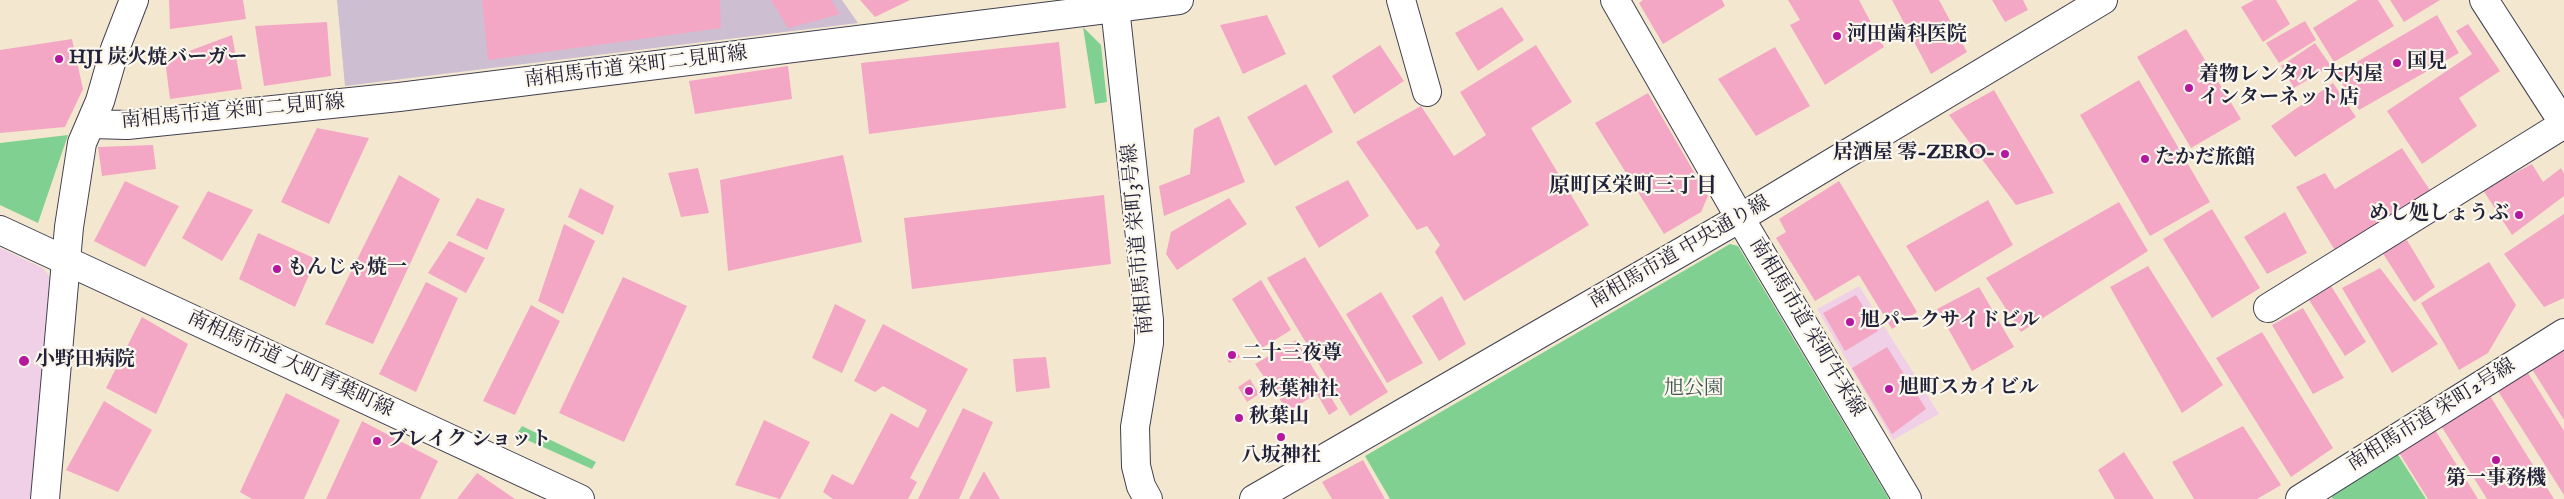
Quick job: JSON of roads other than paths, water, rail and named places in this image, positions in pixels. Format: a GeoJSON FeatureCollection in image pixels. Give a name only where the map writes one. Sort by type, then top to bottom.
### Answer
{"type":"FeatureCollection","features":[{"type":"Feature","properties":{"kind":"street"},"geometry":{"type":"LineString","coordinates":[[45,499],[69,227],[82,143],[92,124],[115,49],[134,0]]}},
{"type":"Feature","properties":{"kind":"street","name":"南相馬市道 栄町二見町線"},"geometry":{"type":"LineString","coordinates":[[92,124],[127,125],[408,96],[914,32],[1082,13],[1125,4],[1179,0]]}},
{"type":"Feature","properties":{"kind":"street"},"geometry":{"type":"LineString","coordinates":[[1401,0],[1427,92]]}},
{"type":"Feature","properties":{"kind":"street","name":"南相馬市道 栄町牛来線"},"geometry":{"type":"LineString","coordinates":[[1615,0],[1740,218],[1907,499]]}},
{"type":"Feature","properties":{"kind":"street","name":"南相馬市道 中央通り線"},"geometry":{"type":"LineString","coordinates":[[1254,499],[1740,218],[2103,0]]}},
{"type":"Feature","properties":{"kind":"street"},"geometry":{"type":"LineString","coordinates":[[2268,308],[2564,124],[2484,0]]}},
{"type":"Feature","properties":{"kind":"street","name":"南相馬市道 栄町3号線"},"geometry":{"type":"LineString","coordinates":[[1125,4],[1148,303],[1149,343],[1135,427],[1136,466],[1141,486],[1148,499]]}},
{"type":"Feature","properties":{"kind":"street","name":"南相馬市道 大町青葉町線"},"geometry":{"type":"LineString","coordinates":[[0,230],[580,499]]}},
{"type":"Feature","properties":{"kind":"street","name":"南相馬市道 栄町2号線"},"geometry":{"type":"LineString","coordinates":[[2300,499],[2564,333]]}},
{"type":"Feature","properties":{"kind":"place","name":"河田歯科医院"},"geometry":{"type":"Point","coordinates":[1837,36]}},
{"type":"Feature","properties":{"kind":"place","name":"HJI 炭火焼バーガー"},"geometry":{"type":"Point","coordinates":[59,59]}},
{"type":"Feature","properties":{"kind":"place","name":"国見"},"geometry":{"type":"Point","coordinates":[2397,63]}},
{"type":"Feature","properties":{"kind":"place","name":"着物レンタル 大内屋 インターネット店"},"geometry":{"type":"Point","coordinates":[2189,88]}},
{"type":"Feature","properties":{"kind":"place","name":"居酒屋 零-ZERO-"},"geometry":{"type":"Point","coordinates":[2005,154]}},
{"type":"Feature","properties":{"kind":"place","name":"たかだ旅館"},"geometry":{"type":"Point","coordinates":[2145,159]}},
{"type":"Feature","properties":{"kind":"place","name":"めし処しょうぶ"},"geometry":{"type":"Point","coordinates":[2519,215]}},
{"type":"Feature","properties":{"kind":"place","name":"もんじゃ焼一"},"geometry":{"type":"Point","coordinates":[277,269]}},
{"type":"Feature","properties":{"kind":"place","name":"旭パークサイドビル"},"geometry":{"type":"Point","coordinates":[1850,322]}},
{"type":"Feature","properties":{"kind":"place","name":"二十三夜尊"},"geometry":{"type":"Point","coordinates":[1232,355]}},
{"type":"Feature","properties":{"kind":"place","name":"小野田病院"},"geometry":{"type":"Point","coordinates":[24,361]}},
{"type":"Feature","properties":{"kind":"place","name":"旭町スカイビル"},"geometry":{"type":"Point","coordinates":[1889,389]}},
{"type":"Feature","properties":{"kind":"place","name":"秋葉神社"},"geometry":{"type":"Point","coordinates":[1249,391]}},
{"type":"Feature","properties":{"kind":"place","name":"秋葉山"},"geometry":{"type":"Point","coordinates":[1239,418]}},
{"type":"Feature","properties":{"kind":"place","name":"八坂神社"},"geometry":{"type":"Point","coordinates":[1281,437]}},
{"type":"Feature","properties":{"kind":"place","name":"ブレイク ショット"},"geometry":{"type":"Point","coordinates":[377,441]}},
{"type":"Feature","properties":{"kind":"place","name":"第一事務機"},"geometry":{"type":"Point","coordinates":[2496,460]}},
{"type":"Feature","properties":{"kind":"district","name":"原町区栄町三丁目"},"geometry":{"type":"Point","coordinates":[1633,188]}},
{"type":"Feature","properties":{"kind":"park label","name":"旭公園"},"geometry":{"type":"Point","coordinates":[1694,390]}}]}
